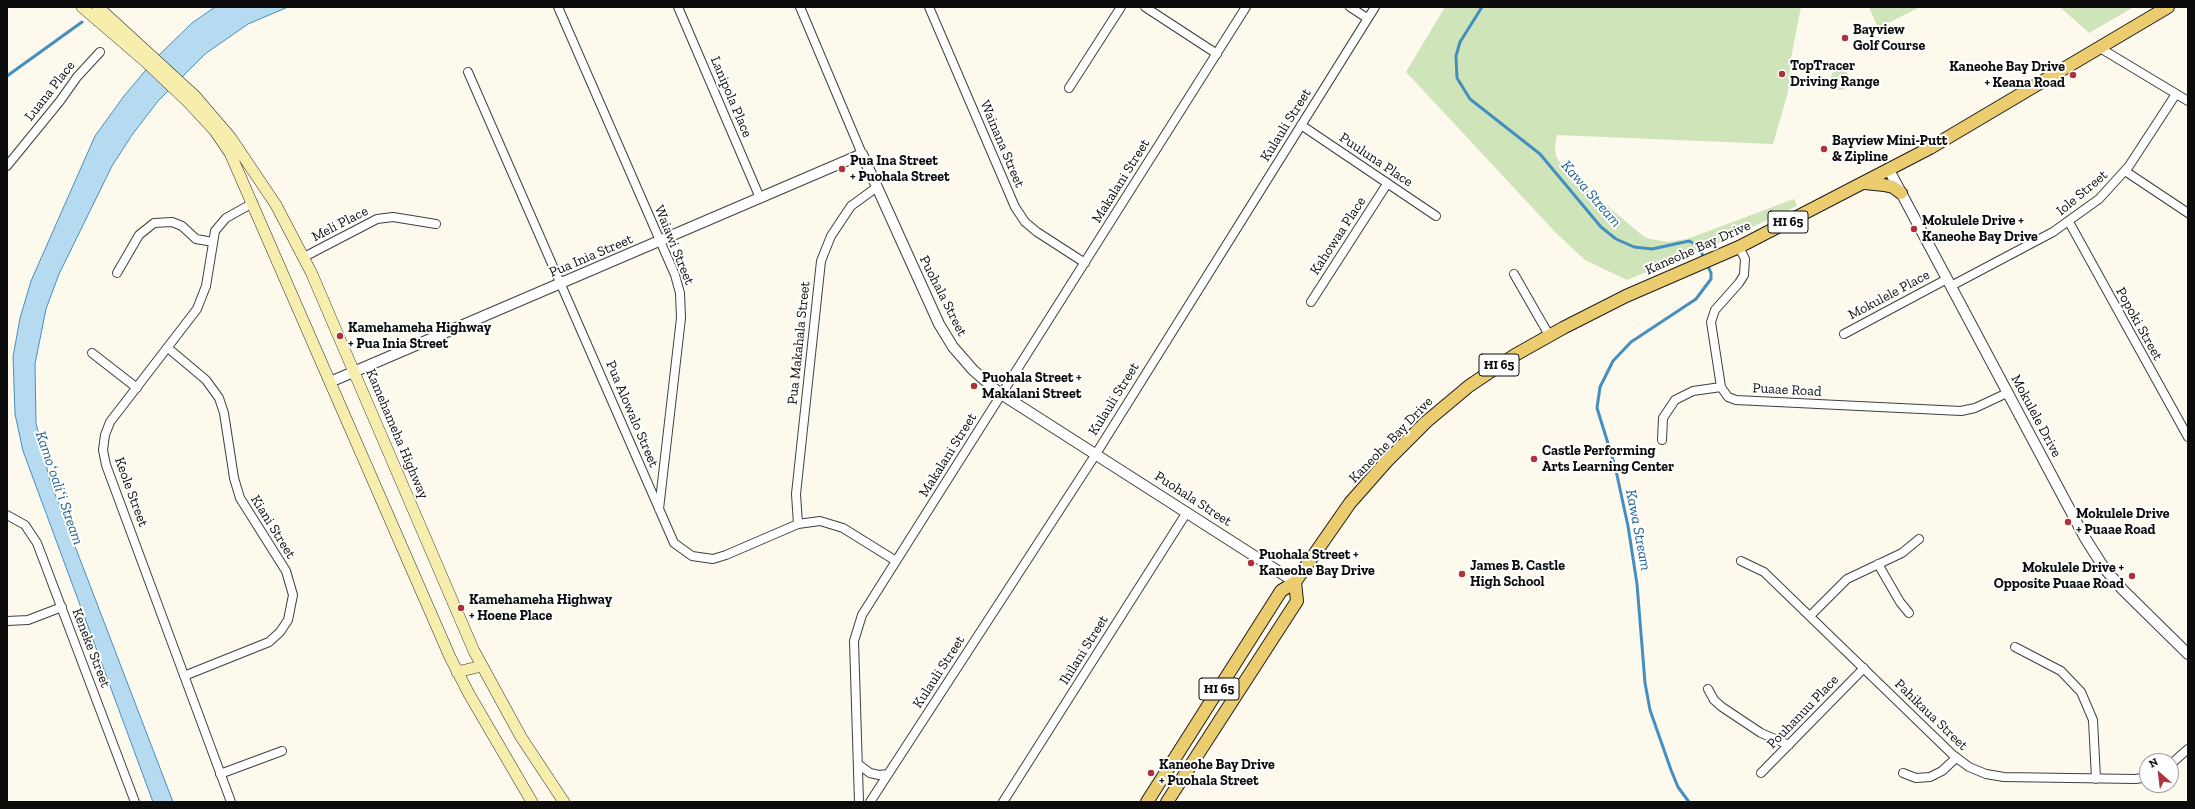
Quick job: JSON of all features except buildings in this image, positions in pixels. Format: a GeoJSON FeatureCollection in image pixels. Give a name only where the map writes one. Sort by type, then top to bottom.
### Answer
{"type":"FeatureCollection","features":[{"type":"Feature","properties":{"kind":"main road","name":"Kamehameha Highway"},"geometry":{"type":"LineString","coordinates":[[82,7],[148,58]]}},
{"type":"Feature","properties":{"kind":"main road","name":"Kamehameha Highway"},"geometry":{"type":"LineString","coordinates":[[98,7],[148,58],[180,87],[231,138],[272,198],[304,257],[482,666],[521,737],[564,802]]}},
{"type":"Feature","properties":{"kind":"main road","name":"Kaneohe Bay Drive"},"geometry":{"type":"LineString","coordinates":[[1147,802],[1281,590],[1295,582],[1350,503],[1411,436],[1470,386],[1515,355],[1549,335],[1626,296],[1739,247],[1890,170],[2168,7]]}},
{"type":"Feature","properties":{"kind":"main road","name":"Kamehameha Highway"},"geometry":{"type":"LineString","coordinates":[[180,87],[222,141],[237,167],[457,672],[532,802]]}},
{"type":"Feature","properties":{"kind":"main road"},"geometry":{"type":"LineString","coordinates":[[1863,183],[1884,184],[1893,187],[1902,193]]}},
{"type":"Feature","properties":{"kind":"main road"},"geometry":{"type":"LineString","coordinates":[[253,203],[272,198]]}},
{"type":"Feature","properties":{"kind":"main road","name":"HI 65"},"geometry":{"type":"LineString","coordinates":[[1167,802],[1297,601],[1295,582]]}},
{"type":"Feature","properties":{"kind":"main road"},"geometry":{"type":"LineString","coordinates":[[457,672],[482,666]]}},
{"type":"Feature","properties":{"kind":"main road"},"geometry":{"type":"LineString","coordinates":[[1219,689],[1234,698]]}},
{"type":"Feature","properties":{"kind":"street","name":"Waiawi Street"},"geometry":{"type":"LineString","coordinates":[[558,7],[678,284],[682,310],[658,510]]}},
{"type":"Feature","properties":{"kind":"street","name":"Lanipola Place"},"geometry":{"type":"LineString","coordinates":[[678,7],[760,198]]}},
{"type":"Feature","properties":{"kind":"street","name":"Puohala Street"},"geometry":{"type":"LineString","coordinates":[[800,7],[862,154],[932,312],[946,336],[973,370],[1002,394],[1295,582]]}},
{"type":"Feature","properties":{"kind":"street","name":"Wainana Street"},"geometry":{"type":"LineString","coordinates":[[929,7],[1015,207],[1026,222],[1037,232],[1084,263]]}},
{"type":"Feature","properties":{"kind":"street"},"geometry":{"type":"LineString","coordinates":[[1069,88],[1121,7]]}},
{"type":"Feature","properties":{"kind":"street"},"geometry":{"type":"LineString","coordinates":[[1145,7],[1217,54]]}},
{"type":"Feature","properties":{"kind":"street","name":"Makalani Street"},"geometry":{"type":"LineString","coordinates":[[859,802],[854,641],[855,632],[862,615],[1246,7]]}},
{"type":"Feature","properties":{"kind":"street"},"geometry":{"type":"LineString","coordinates":[[1350,7],[1367,18]]}},
{"type":"Feature","properties":{"kind":"street","name":"Kulauli Street"},"geometry":{"type":"LineString","coordinates":[[870,802],[1095,454],[1375,7]]}},
{"type":"Feature","properties":{"kind":"street"},"geometry":{"type":"LineString","coordinates":[[2100,48],[2188,102]]}},
{"type":"Feature","properties":{"kind":"street","name":"Luana Place"},"geometry":{"type":"LineString","coordinates":[[7,166],[60,101],[76,77],[100,52]]}},
{"type":"Feature","properties":{"kind":"street","name":"Pua Alowalo Street"},"geometry":{"type":"LineString","coordinates":[[468,72],[518,188],[562,284],[658,510],[670,536],[679,548],[692,556],[706,559],[726,555],[798,524],[820,520],[836,524],[896,561]]}},
{"type":"Feature","properties":{"kind":"street","name":"Iole Street"},"geometry":{"type":"LineString","coordinates":[[1949,282],[2069,222],[2099,199],[2125,171],[2176,94]]}},
{"type":"Feature","properties":{"kind":"street","name":"Puuluna Place"},"geometry":{"type":"LineString","coordinates":[[1301,125],[1386,184],[1436,216]]}},
{"type":"Feature","properties":{"kind":"street","name":"Pua Inia Street"},"geometry":{"type":"LineString","coordinates":[[330,382],[355,373],[862,154]]}},
{"type":"Feature","properties":{"kind":"street","name":"Mokulele Drive"},"geometry":{"type":"LineString","coordinates":[[1890,170],[2085,538],[2104,568],[2139,607],[2188,654]]}},
{"type":"Feature","properties":{"kind":"street"},"geometry":{"type":"LineString","coordinates":[[2125,171],[2188,213]]}},
{"type":"Feature","properties":{"kind":"street","name":"Kahowaa Place"},"geometry":{"type":"LineString","coordinates":[[1311,302],[1386,184]]}},
{"type":"Feature","properties":{"kind":"street","name":"Pua Makahala Street"},"geometry":{"type":"LineString","coordinates":[[798,524],[796,494],[821,261],[831,236],[851,206],[877,187]]}},
{"type":"Feature","properties":{"kind":"street","name":"Keole Street"},"geometry":{"type":"LineString","coordinates":[[231,802],[104,458],[104,442],[107,428],[136,388],[192,317],[201,301],[206,286],[213,236],[221,223],[253,203]]}},
{"type":"Feature","properties":{"kind":"street","name":"Meli Place"},"geometry":{"type":"LineString","coordinates":[[304,257],[377,219],[393,217],[436,224]]}},
{"type":"Feature","properties":{"kind":"street"},"geometry":{"type":"LineString","coordinates":[[117,273],[139,235],[154,223],[166,221],[177,224],[196,239],[213,242]]}},
{"type":"Feature","properties":{"kind":"street","name":"Popoki Street"},"geometry":{"type":"LineString","coordinates":[[2069,222],[2188,437]]}},
{"type":"Feature","properties":{"kind":"street"},"geometry":{"type":"LineString","coordinates":[[1662,440],[1663,418],[1675,400],[1693,391],[1721,387],[1712,318],[1744,275],[1745,258],[1739,247]]}},
{"type":"Feature","properties":{"kind":"street"},"geometry":{"type":"LineString","coordinates":[[1514,274],[1549,335]]}},
{"type":"Feature","properties":{"kind":"street","name":"Mokulele Place"},"geometry":{"type":"LineString","coordinates":[[1844,334],[1949,282]]}},
{"type":"Feature","properties":{"kind":"street","name":"Kiani Street"},"geometry":{"type":"LineString","coordinates":[[168,348],[206,380],[219,398],[224,413],[234,478],[240,498],[286,571],[293,595],[288,620],[280,632],[269,642],[184,676]]}},
{"type":"Feature","properties":{"kind":"street"},"geometry":{"type":"LineString","coordinates":[[92,352],[136,388]]}},
{"type":"Feature","properties":{"kind":"street","name":"Puaae Road"},"geometry":{"type":"LineString","coordinates":[[1721,387],[1725,395],[1736,400],[1954,412],[1975,408],[2007,393]]}},
{"type":"Feature","properties":{"kind":"street","name":"Ihilani Street"},"geometry":{"type":"LineString","coordinates":[[1003,802],[1187,512]]}},
{"type":"Feature","properties":{"kind":"street","name":"Keneke Street"},"geometry":{"type":"LineString","coordinates":[[7,515],[20,521],[34,536],[135,802]]}},
{"type":"Feature","properties":{"kind":"street"},"geometry":{"type":"LineString","coordinates":[[1810,616],[1840,584],[1855,574],[1902,553],[1919,539]]}},
{"type":"Feature","properties":{"kind":"street","name":"Pahikaua Street"},"geometry":{"type":"LineString","coordinates":[[1742,561],[1764,572],[1956,758],[1974,769],[1995,776],[2096,779],[2139,778]]}},
{"type":"Feature","properties":{"kind":"street"},"geometry":{"type":"LineString","coordinates":[[1878,564],[1900,602],[1909,613]]}},
{"type":"Feature","properties":{"kind":"street"},"geometry":{"type":"LineString","coordinates":[[7,621],[28,620],[62,607]]}},
{"type":"Feature","properties":{"kind":"street"},"geometry":{"type":"LineString","coordinates":[[2015,647],[2061,671],[2081,692],[2093,720],[2096,779]]}},
{"type":"Feature","properties":{"kind":"street","name":"Pouhanuu Place"},"geometry":{"type":"LineString","coordinates":[[1761,773],[1864,668]]}},
{"type":"Feature","properties":{"kind":"street"},"geometry":{"type":"LineString","coordinates":[[1708,689],[1714,700],[1722,707],[1761,733],[1789,745]]}},
{"type":"Feature","properties":{"kind":"street"},"geometry":{"type":"LineString","coordinates":[[2179,757],[2188,750]]}},
{"type":"Feature","properties":{"kind":"street"},"geometry":{"type":"LineString","coordinates":[[220,774],[282,751]]}},
{"type":"Feature","properties":{"kind":"street"},"geometry":{"type":"LineString","coordinates":[[1903,773],[1916,778],[1930,777],[1942,771],[1956,758]]}},
{"type":"Feature","properties":{"kind":"street"},"geometry":{"type":"LineString","coordinates":[[858,764],[870,773],[879,775],[888,774]]}},
{"type":"Feature","properties":{"kind":"green space"},"geometry":{"type":"Polygon","coordinates":[[[1445,7],[1801,7],[1791,58],[1788,92],[1773,144],[1557,135],[1555,145],[1556,156],[1564,169],[1643,236],[1650,239],[1668,242],[1687,239],[1794,199],[1797,206],[1723,241],[1627,280],[1585,260],[1556,233],[1406,72],[1445,7]]]}},
{"type":"Feature","properties":{"kind":"green space"},"geometry":{"type":"Polygon","coordinates":[[[1869,7],[1920,7],[1878,28],[1869,7]]]}},
{"type":"Feature","properties":{"kind":"green space"},"geometry":{"type":"Polygon","coordinates":[[[2060,7],[2134,7],[2089,33],[2060,7]]]}},
{"type":"Feature","properties":{"kind":"green space"},"geometry":{"type":"Polygon","coordinates":[[[1840,70],[1847,73],[1850,80],[1847,87],[1840,90],[1833,87],[1830,80],[1833,73],[1840,70]]]}},
{"type":"Feature","properties":{"kind":"water"},"geometry":{"type":"Polygon","coordinates":[[[215,7],[288,7],[248,24],[205,54],[158,101],[132,135],[112,166],[59,274],[46,309],[35,364],[36,423],[50,481],[173,802],[153,802],[23,451],[15,414],[13,357],[20,318],[31,281],[95,136],[124,96],[156,58],[192,23],[215,7]]]}},
{"type":"Feature","properties":{"kind":"waterway","name":"Kawa Stream"},"geometry":{"type":"LineString","coordinates":[[1482,7],[1460,42],[1456,56],[1457,78],[1470,99],[1540,154],[1601,227],[1616,239],[1634,247],[1652,249],[1689,241],[1699,246],[1704,259]]}},
{"type":"Feature","properties":{"kind":"waterway"},"geometry":{"type":"LineString","coordinates":[[7,76],[82,22]]}},
{"type":"Feature","properties":{"kind":"waterway","name":"Kawa Stream"},"geometry":{"type":"LineString","coordinates":[[1689,802],[1678,787],[1650,710],[1645,683],[1637,584],[1628,526],[1615,466],[1597,408],[1600,387],[1613,361],[1631,342],[1696,299],[1711,279],[1711,273],[1707,264]]}},
{"type":"Feature","properties":{"kind":"place","name":"Bayview Golf Course"},"geometry":{"type":"Point","coordinates":[1845,38]}},
{"type":"Feature","properties":{"kind":"place","name":"TopTracer Driving Range"},"geometry":{"type":"Point","coordinates":[1782,74]}},
{"type":"Feature","properties":{"kind":"place","name":"Kaneohe Bay Drive + Keana Road"},"geometry":{"type":"Point","coordinates":[2073,75]}},
{"type":"Feature","properties":{"kind":"place","name":"Bayview Mini-Putt & Zipline"},"geometry":{"type":"Point","coordinates":[1824,149]}},
{"type":"Feature","properties":{"kind":"place","name":"Pua Ina Street + Puohala Street"},"geometry":{"type":"Point","coordinates":[842,169]}},
{"type":"Feature","properties":{"kind":"place","name":"Mokulele Drive + Kaneohe Bay Drive"},"geometry":{"type":"Point","coordinates":[1914,229]}},
{"type":"Feature","properties":{"kind":"place","name":"Kamehameha Highway + Pua Inia Street"},"geometry":{"type":"Point","coordinates":[340,336]}},
{"type":"Feature","properties":{"kind":"place","name":"Puohala Street + Makalani Street"},"geometry":{"type":"Point","coordinates":[974,386]}},
{"type":"Feature","properties":{"kind":"place","name":"Castle Performing Arts Learning Center"},"geometry":{"type":"Point","coordinates":[1534,459]}},
{"type":"Feature","properties":{"kind":"place","name":"Mokulele Drive + Puaae Road"},"geometry":{"type":"Point","coordinates":[2068,522]}},
{"type":"Feature","properties":{"kind":"place","name":"Puohala Street + Kaneohe Bay Drive"},"geometry":{"type":"Point","coordinates":[1251,563]}},
{"type":"Feature","properties":{"kind":"place","name":"James B. Castle High School"},"geometry":{"type":"Point","coordinates":[1462,574]}},
{"type":"Feature","properties":{"kind":"place","name":"Mokulele Drive + Opposite Puaae Road"},"geometry":{"type":"Point","coordinates":[2132,576]}},
{"type":"Feature","properties":{"kind":"place","name":"Kamehameha Highway + Hoene Place"},"geometry":{"type":"Point","coordinates":[461,608]}},
{"type":"Feature","properties":{"kind":"place","name":"Kaneohe Bay Drive + Puohala Street"},"geometry":{"type":"Point","coordinates":[1151,773]}},
{"type":"Feature","properties":{"kind":"water label","name":"Kamoʻoaliʻi Stream"},"geometry":{"type":"Point","coordinates":[59,488]}}]}
